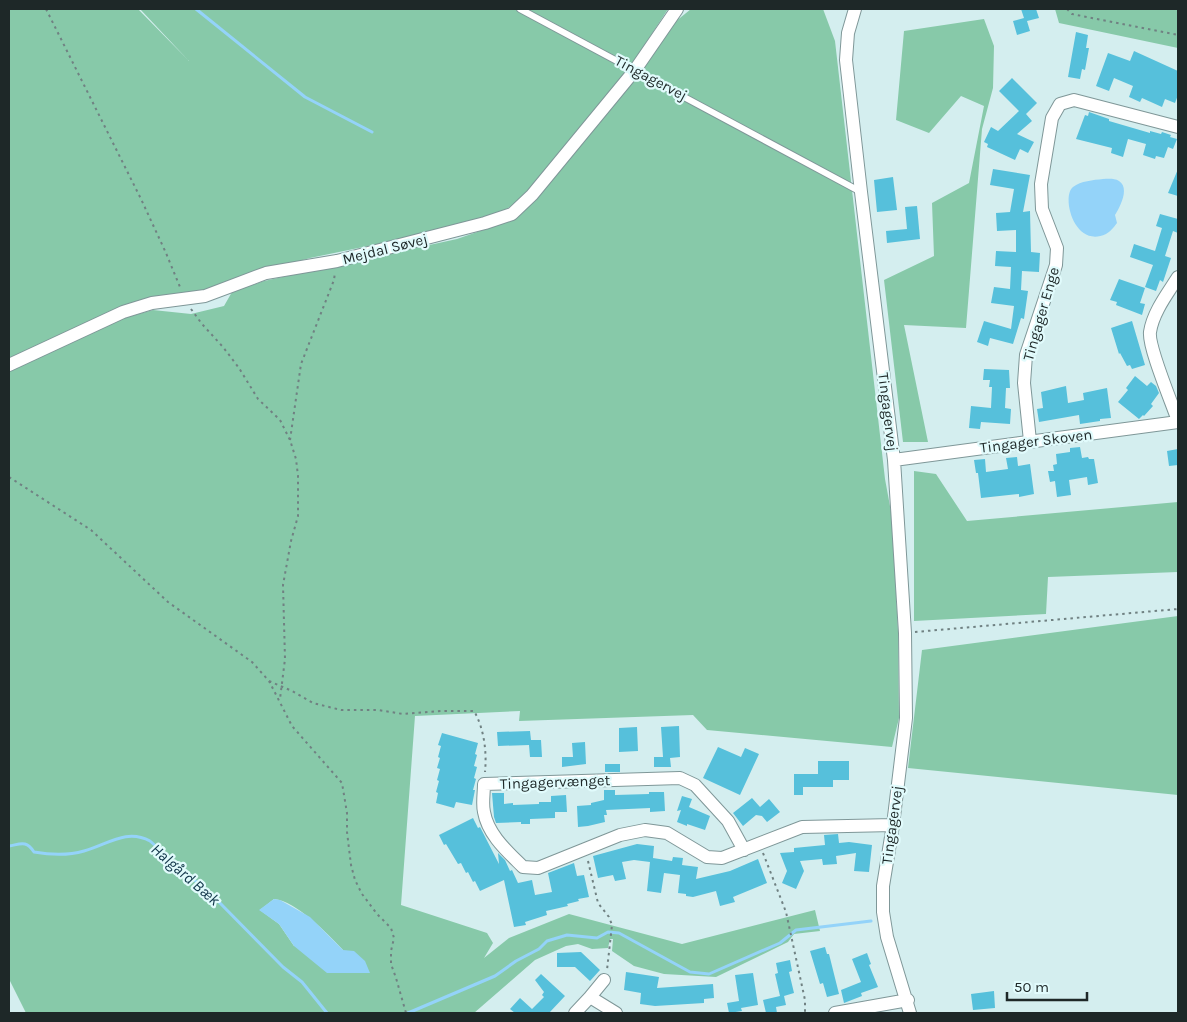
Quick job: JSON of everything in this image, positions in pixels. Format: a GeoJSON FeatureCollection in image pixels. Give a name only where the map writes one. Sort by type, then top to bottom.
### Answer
{"type":"FeatureCollection","features":[{"type":"Feature","properties":{"kind":"street","name":"Mejdal Søvej"},"geometry":{"type":"LineString","coordinates":[[9,365],[123,312],[152,303],[205,296],[266,274],[337,261],[486,223],[512,214],[532,195],[635,70],[677,9]]}},
{"type":"Feature","properties":{"kind":"street","name":"Tingagervej"},"geometry":{"type":"LineString","coordinates":[[855,9],[848,33],[846,60],[894,460],[905,633],[906,718],[893,825],[883,886],[883,912],[887,937],[908,1000],[910,1013]]}},
{"type":"Feature","properties":{"kind":"street","name":"Tingager Enge"},"geometry":{"type":"LineString","coordinates":[[1030,441],[1024,383],[1026,355],[1056,265],[1056,248],[1042,209],[1041,184],[1052,118],[1060,104],[1074,100],[1178,127]]}},
{"type":"Feature","properties":{"kind":"street"},"geometry":{"type":"LineString","coordinates":[[1178,277],[1154,319],[1150,334],[1157,361],[1178,422]]}},
{"type":"Feature","properties":{"kind":"street","name":"Tingager Skoven"},"geometry":{"type":"LineString","coordinates":[[894,460],[1178,422]]}},
{"type":"Feature","properties":{"kind":"street","name":"Tingagervænget"},"geometry":{"type":"LineString","coordinates":[[744,850],[728,821],[695,785],[680,778],[484,784],[483,811],[488,825],[500,844],[523,867],[538,868],[620,835],[645,830],[667,834],[707,857],[722,858],[744,850],[760,844],[802,827],[893,825]]}},
{"type":"Feature","properties":{"kind":"street"},"geometry":{"type":"LineString","coordinates":[[575,1013],[604,980]]}},
{"type":"Feature","properties":{"kind":"street"},"geometry":{"type":"LineString","coordinates":[[590,996],[616,1013]]}},
{"type":"Feature","properties":{"kind":"street"},"geometry":{"type":"LineString","coordinates":[[835,1013],[908,1000]]}},
{"type":"Feature","properties":{"kind":"lane","name":"Tingagervej"},"geometry":{"type":"LineString","coordinates":[[520,9],[861,192]]}},
{"type":"Feature","properties":{"kind":"path"},"geometry":{"type":"LineString","coordinates":[[46,9],[145,207],[184,299],[202,324],[239,368],[258,399],[280,420],[290,440],[298,468],[298,516],[290,541],[282,585],[285,659],[280,699]]}},
{"type":"Feature","properties":{"kind":"path"},"geometry":{"type":"LineString","coordinates":[[1068,9],[1072,14],[1178,35]]}},
{"type":"Feature","properties":{"kind":"path"},"geometry":{"type":"LineString","coordinates":[[290,440],[301,364],[334,280],[337,261]]}},
{"type":"Feature","properties":{"kind":"path"},"geometry":{"type":"LineString","coordinates":[[9,478],[91,530],[168,602],[232,646],[252,662],[269,681],[280,699],[292,726],[342,783],[353,873],[362,894],[377,914],[391,928],[394,938],[390,964],[406,1013]]}},
{"type":"Feature","properties":{"kind":"path"},"geometry":{"type":"LineString","coordinates":[[905,633],[1178,609]]}},
{"type":"Feature","properties":{"kind":"path"},"geometry":{"type":"LineString","coordinates":[[269,681],[312,703],[341,710],[378,710],[403,714],[474,711],[484,741],[486,760],[484,784]]}},
{"type":"Feature","properties":{"kind":"path"},"geometry":{"type":"LineString","coordinates":[[760,844],[787,917],[805,1000],[805,1013]]}},
{"type":"Feature","properties":{"kind":"path"},"geometry":{"type":"LineString","coordinates":[[586,849],[598,903],[610,917],[612,925],[607,970],[604,980]]}},
{"type":"Feature","properties":{"kind":"green space"},"geometry":{"type":"Polygon","coordinates":[[[9,9],[138,9],[189,61],[140,9],[668,9],[625,75],[519,201],[495,216],[392,241],[310,258],[263,271],[209,291],[172,296],[9,359],[9,9]]]}},
{"type":"Feature","properties":{"kind":"green space"},"geometry":{"type":"Polygon","coordinates":[[[691,9],[823,9],[835,41],[885,479],[892,517],[898,631],[899,718],[892,747],[707,730],[693,715],[519,721],[520,711],[415,716],[401,905],[487,933],[493,943],[484,958],[509,938],[569,914],[682,944],[815,910],[820,931],[794,934],[788,942],[716,977],[664,974],[634,966],[612,951],[613,939],[610,939],[608,948],[592,949],[578,944],[566,946],[535,960],[474,1013],[26,1013],[9,979],[9,370],[124,318],[153,310],[191,314],[224,306],[232,292],[264,281],[457,239],[514,219],[536,200],[675,22],[691,9]],[[274,899],[260,910],[279,924],[294,946],[343,950],[311,919],[283,901],[274,899]]]}},
{"type":"Feature","properties":{"kind":"green space"},"geometry":{"type":"Polygon","coordinates":[[[1055,9],[1178,9],[1178,48],[1059,23],[1055,9]]]}},
{"type":"Feature","properties":{"kind":"green space"},"geometry":{"type":"Polygon","coordinates":[[[984,19],[994,46],[993,88],[982,129],[966,328],[904,325],[928,442],[903,442],[884,280],[934,256],[932,203],[969,183],[984,106],[961,96],[929,133],[896,120],[904,31],[984,19]]]}},
{"type":"Feature","properties":{"kind":"green space"},"geometry":{"type":"Polygon","coordinates":[[[914,471],[936,474],[967,521],[1178,502],[1178,572],[1048,577],[1046,614],[914,621],[914,471]]]}},
{"type":"Feature","properties":{"kind":"green space"},"geometry":{"type":"Polygon","coordinates":[[[1178,616],[1178,795],[908,768],[922,650],[1178,616]]]}},
{"type":"Feature","properties":{"kind":"water"},"geometry":{"type":"Polygon","coordinates":[[[1103,179],[1119,181],[1124,188],[1124,193],[1115,215],[1117,223],[1106,234],[1095,237],[1086,234],[1078,228],[1073,220],[1070,210],[1070,192],[1073,187],[1080,183],[1103,179]]]}},
{"type":"Feature","properties":{"kind":"water"},"geometry":{"type":"Polygon","coordinates":[[[274,899],[280,900],[310,917],[343,950],[354,951],[365,961],[370,973],[327,973],[294,946],[279,924],[259,910],[274,899]]]}},
{"type":"Feature","properties":{"kind":"building"},"geometry":{"type":"Polygon","coordinates":[[[1021,9],[1036,9],[1039,18],[1027,21],[1030,31],[1017,35],[1013,21],[1024,18],[1021,9]]]}},
{"type":"Feature","properties":{"kind":"building"},"geometry":{"type":"Polygon","coordinates":[[[1076,32],[1088,35],[1086,48],[1089,48],[1085,70],[1082,69],[1080,79],[1068,77],[1076,32]]]}},
{"type":"Feature","properties":{"kind":"building"},"geometry":{"type":"Polygon","coordinates":[[[1134,51],[1178,71],[1178,95],[1175,103],[1165,99],[1162,107],[1142,98],[1140,102],[1129,97],[1133,86],[1114,78],[1109,91],[1096,86],[1108,53],[1130,61],[1134,51]]]}},
{"type":"Feature","properties":{"kind":"building"},"geometry":{"type":"Polygon","coordinates":[[[1012,78],[1037,103],[1026,114],[1032,121],[1017,134],[1034,142],[1028,153],[1020,149],[1015,160],[987,147],[988,144],[984,142],[991,127],[998,131],[1019,111],[999,91],[1012,78]]]}},
{"type":"Feature","properties":{"kind":"building"},"geometry":{"type":"Polygon","coordinates":[[[1089,112],[1109,119],[1109,121],[1150,133],[1150,131],[1161,134],[1162,132],[1177,139],[1173,149],[1168,147],[1164,158],[1156,156],[1155,159],[1143,155],[1146,144],[1128,139],[1123,157],[1111,153],[1112,148],[1076,139],[1085,115],[1088,116],[1089,112]]]}},
{"type":"Feature","properties":{"kind":"building"},"geometry":{"type":"Polygon","coordinates":[[[993,169],[1030,175],[1023,212],[1030,211],[1031,252],[1040,253],[1039,272],[1022,271],[1021,290],[1028,291],[1024,319],[1021,318],[1013,344],[990,338],[988,346],[977,342],[984,321],[1011,329],[1014,306],[991,303],[994,287],[1010,289],[1011,267],[995,266],[996,251],[1016,252],[1016,230],[997,231],[996,213],[1010,212],[1014,189],[990,185],[993,169]]]}},
{"type":"Feature","properties":{"kind":"building"},"geometry":{"type":"Polygon","coordinates":[[[1178,169],[1178,196],[1168,193],[1178,169]]]}},
{"type":"Feature","properties":{"kind":"building"},"geometry":{"type":"Polygon","coordinates":[[[893,177],[897,210],[877,212],[874,180],[893,177]]]}},
{"type":"Feature","properties":{"kind":"building"},"geometry":{"type":"Polygon","coordinates":[[[917,206],[920,239],[887,243],[886,231],[907,229],[905,207],[917,206]]]}},
{"type":"Feature","properties":{"kind":"building"},"geometry":{"type":"Polygon","coordinates":[[[1160,214],[1178,219],[1178,233],[1173,231],[1165,256],[1171,258],[1163,282],[1160,280],[1156,291],[1145,287],[1153,265],[1130,257],[1134,244],[1155,251],[1162,228],[1156,226],[1160,214]]]}},
{"type":"Feature","properties":{"kind":"building"},"geometry":{"type":"Polygon","coordinates":[[[1119,279],[1145,288],[1140,303],[1145,304],[1142,315],[1116,305],[1117,302],[1110,300],[1119,279]]]}},
{"type":"Feature","properties":{"kind":"building"},"geometry":{"type":"Polygon","coordinates":[[[1132,321],[1145,365],[1132,369],[1130,365],[1127,366],[1119,354],[1111,328],[1132,321]]]}},
{"type":"Feature","properties":{"kind":"building"},"geometry":{"type":"Polygon","coordinates":[[[984,369],[1009,370],[1010,388],[1006,388],[1005,408],[1011,409],[1010,424],[981,422],[980,429],[969,428],[971,406],[991,408],[992,387],[989,387],[990,380],[983,380],[984,369]]]}},
{"type":"Feature","properties":{"kind":"building"},"geometry":{"type":"Polygon","coordinates":[[[1135,376],[1147,386],[1151,382],[1156,386],[1159,393],[1151,404],[1153,406],[1139,419],[1118,402],[1128,390],[1126,388],[1135,376]]]}},
{"type":"Feature","properties":{"kind":"building"},"geometry":{"type":"Polygon","coordinates":[[[1066,386],[1068,403],[1084,400],[1083,393],[1107,388],[1111,418],[1080,424],[1079,415],[1039,422],[1037,409],[1043,408],[1041,392],[1066,386]]]}},
{"type":"Feature","properties":{"kind":"building"},"geometry":{"type":"Polygon","coordinates":[[[1080,447],[1082,458],[1094,459],[1098,483],[1088,485],[1087,477],[1069,480],[1071,495],[1057,497],[1055,481],[1050,482],[1048,471],[1054,471],[1053,465],[1057,464],[1056,454],[1070,452],[1070,448],[1080,447]]]}},
{"type":"Feature","properties":{"kind":"building"},"geometry":{"type":"Polygon","coordinates":[[[1178,449],[1178,465],[1169,466],[1167,451],[1178,449]]]}},
{"type":"Feature","properties":{"kind":"building"},"geometry":{"type":"Polygon","coordinates":[[[1017,457],[1018,466],[1030,464],[1034,494],[1019,497],[1019,494],[981,498],[978,473],[976,473],[974,460],[985,459],[986,472],[1008,469],[1006,458],[1017,457]]]}},
{"type":"Feature","properties":{"kind":"building"},"geometry":{"type":"Polygon","coordinates":[[[679,726],[680,757],[670,758],[671,767],[654,767],[654,757],[663,757],[661,727],[679,726]]]}},
{"type":"Feature","properties":{"kind":"building"},"geometry":{"type":"Polygon","coordinates":[[[637,727],[638,751],[619,752],[619,728],[637,727]]]}},
{"type":"Feature","properties":{"kind":"building"},"geometry":{"type":"Polygon","coordinates":[[[530,731],[531,740],[541,740],[542,757],[530,757],[529,745],[498,746],[497,732],[530,731]]]}},
{"type":"Feature","properties":{"kind":"building"},"geometry":{"type":"Polygon","coordinates":[[[442,733],[478,743],[475,754],[477,755],[474,766],[477,767],[474,778],[476,779],[472,805],[456,802],[454,808],[436,803],[439,781],[437,780],[440,769],[437,768],[441,746],[438,745],[442,733]]]}},
{"type":"Feature","properties":{"kind":"building"},"geometry":{"type":"Polygon","coordinates":[[[585,742],[586,764],[562,767],[562,757],[573,757],[572,743],[585,742]]]}},
{"type":"Feature","properties":{"kind":"building"},"geometry":{"type":"Polygon","coordinates":[[[718,747],[741,757],[745,748],[759,754],[740,795],[703,778],[718,747]]]}},
{"type":"Feature","properties":{"kind":"building"},"geometry":{"type":"Polygon","coordinates":[[[818,761],[849,761],[849,780],[833,780],[833,787],[803,787],[803,795],[794,795],[794,774],[818,774],[818,761]]]}},
{"type":"Feature","properties":{"kind":"building"},"geometry":{"type":"Polygon","coordinates":[[[605,764],[620,764],[620,772],[605,772],[605,764]]]}},
{"type":"Feature","properties":{"kind":"building"},"geometry":{"type":"Polygon","coordinates":[[[604,790],[615,790],[615,795],[664,792],[665,811],[650,812],[650,808],[606,810],[607,815],[604,815],[605,822],[578,827],[577,806],[591,805],[591,803],[604,800],[604,790]]]}},
{"type":"Feature","properties":{"kind":"building"},"geometry":{"type":"Polygon","coordinates":[[[492,793],[504,793],[504,804],[513,803],[513,805],[551,802],[551,796],[566,795],[567,812],[555,812],[555,818],[530,819],[530,824],[521,824],[521,822],[496,823],[492,793]]]}},
{"type":"Feature","properties":{"kind":"building"},"geometry":{"type":"Polygon","coordinates":[[[682,796],[692,799],[689,807],[710,816],[705,830],[677,822],[681,810],[677,811],[682,796]]]}},
{"type":"Feature","properties":{"kind":"building"},"geometry":{"type":"Polygon","coordinates":[[[752,798],[760,807],[769,799],[780,812],[767,822],[762,816],[756,815],[743,826],[733,813],[752,798]]]}},
{"type":"Feature","properties":{"kind":"building"},"geometry":{"type":"Polygon","coordinates":[[[473,818],[478,828],[480,827],[499,864],[498,853],[505,860],[510,871],[512,870],[518,883],[532,880],[535,895],[552,892],[548,873],[574,863],[577,876],[584,875],[589,897],[578,899],[579,901],[567,904],[568,906],[546,911],[547,915],[525,922],[526,925],[514,927],[504,880],[480,891],[461,863],[458,864],[446,844],[444,845],[439,835],[473,818]]]}},
{"type":"Feature","properties":{"kind":"building"},"geometry":{"type":"Polygon","coordinates":[[[838,834],[839,843],[849,842],[872,845],[869,872],[854,871],[856,853],[836,856],[837,864],[823,865],[822,859],[800,861],[804,871],[796,889],[782,883],[787,871],[780,853],[794,852],[794,848],[825,845],[824,835],[838,834]]]}},
{"type":"Feature","properties":{"kind":"building"},"geometry":{"type":"Polygon","coordinates":[[[637,844],[654,846],[653,858],[672,861],[673,857],[683,858],[682,865],[698,867],[696,879],[730,871],[758,859],[767,883],[733,897],[735,902],[720,906],[716,891],[693,897],[678,893],[680,875],[664,873],[661,893],[647,891],[650,862],[634,860],[622,862],[626,879],[615,881],[613,875],[598,878],[593,856],[637,844]]]}},
{"type":"Feature","properties":{"kind":"building"},"geometry":{"type":"Polygon","coordinates":[[[825,947],[827,954],[829,954],[839,994],[827,997],[823,983],[820,984],[810,951],[825,947]]]}},
{"type":"Feature","properties":{"kind":"building"},"geometry":{"type":"Polygon","coordinates":[[[581,952],[600,970],[590,981],[575,967],[557,967],[557,953],[581,952]]]}},
{"type":"Feature","properties":{"kind":"building"},"geometry":{"type":"Polygon","coordinates":[[[867,953],[871,964],[869,965],[878,987],[861,993],[862,996],[844,1003],[841,990],[861,982],[852,959],[867,953]]]}},
{"type":"Feature","properties":{"kind":"building"},"geometry":{"type":"Polygon","coordinates":[[[790,960],[792,971],[789,972],[794,993],[784,996],[786,1005],[776,1007],[777,1013],[766,1013],[763,1000],[780,996],[775,974],[778,973],[776,963],[790,960]]]}},
{"type":"Feature","properties":{"kind":"building"},"geometry":{"type":"Polygon","coordinates":[[[626,972],[659,977],[657,988],[713,984],[714,998],[704,999],[704,1003],[655,1006],[640,1004],[641,993],[624,990],[626,972]]]}},
{"type":"Feature","properties":{"kind":"building"},"geometry":{"type":"Polygon","coordinates":[[[753,973],[758,1005],[741,1008],[742,1011],[729,1013],[727,1003],[739,1001],[735,975],[753,973]]]}},
{"type":"Feature","properties":{"kind":"building"},"geometry":{"type":"Polygon","coordinates":[[[541,974],[565,996],[549,1013],[515,1013],[510,1009],[520,998],[532,1009],[544,997],[542,995],[544,992],[535,980],[541,974]]]}},
{"type":"Feature","properties":{"kind":"building"},"geometry":{"type":"Polygon","coordinates":[[[994,991],[995,1008],[973,1010],[971,994],[994,991]]]}},
{"type":"Feature","properties":{"kind":"waterway"},"geometry":{"type":"LineString","coordinates":[[196,9],[305,97],[372,132]]}},
{"type":"Feature","properties":{"kind":"waterway","name":"Halgård Bæk"},"geometry":{"type":"LineString","coordinates":[[9,846],[26,844],[34,852],[65,854],[78,853],[125,837],[141,837],[150,841],[218,901],[283,967],[302,982],[327,1013]]}},
{"type":"Feature","properties":{"kind":"waterway"},"geometry":{"type":"LineString","coordinates":[[408,1013],[495,976],[516,961],[539,949],[547,941],[567,935],[597,938],[608,932],[619,933],[690,972],[709,974],[780,943],[796,930],[871,921]]}}]}
